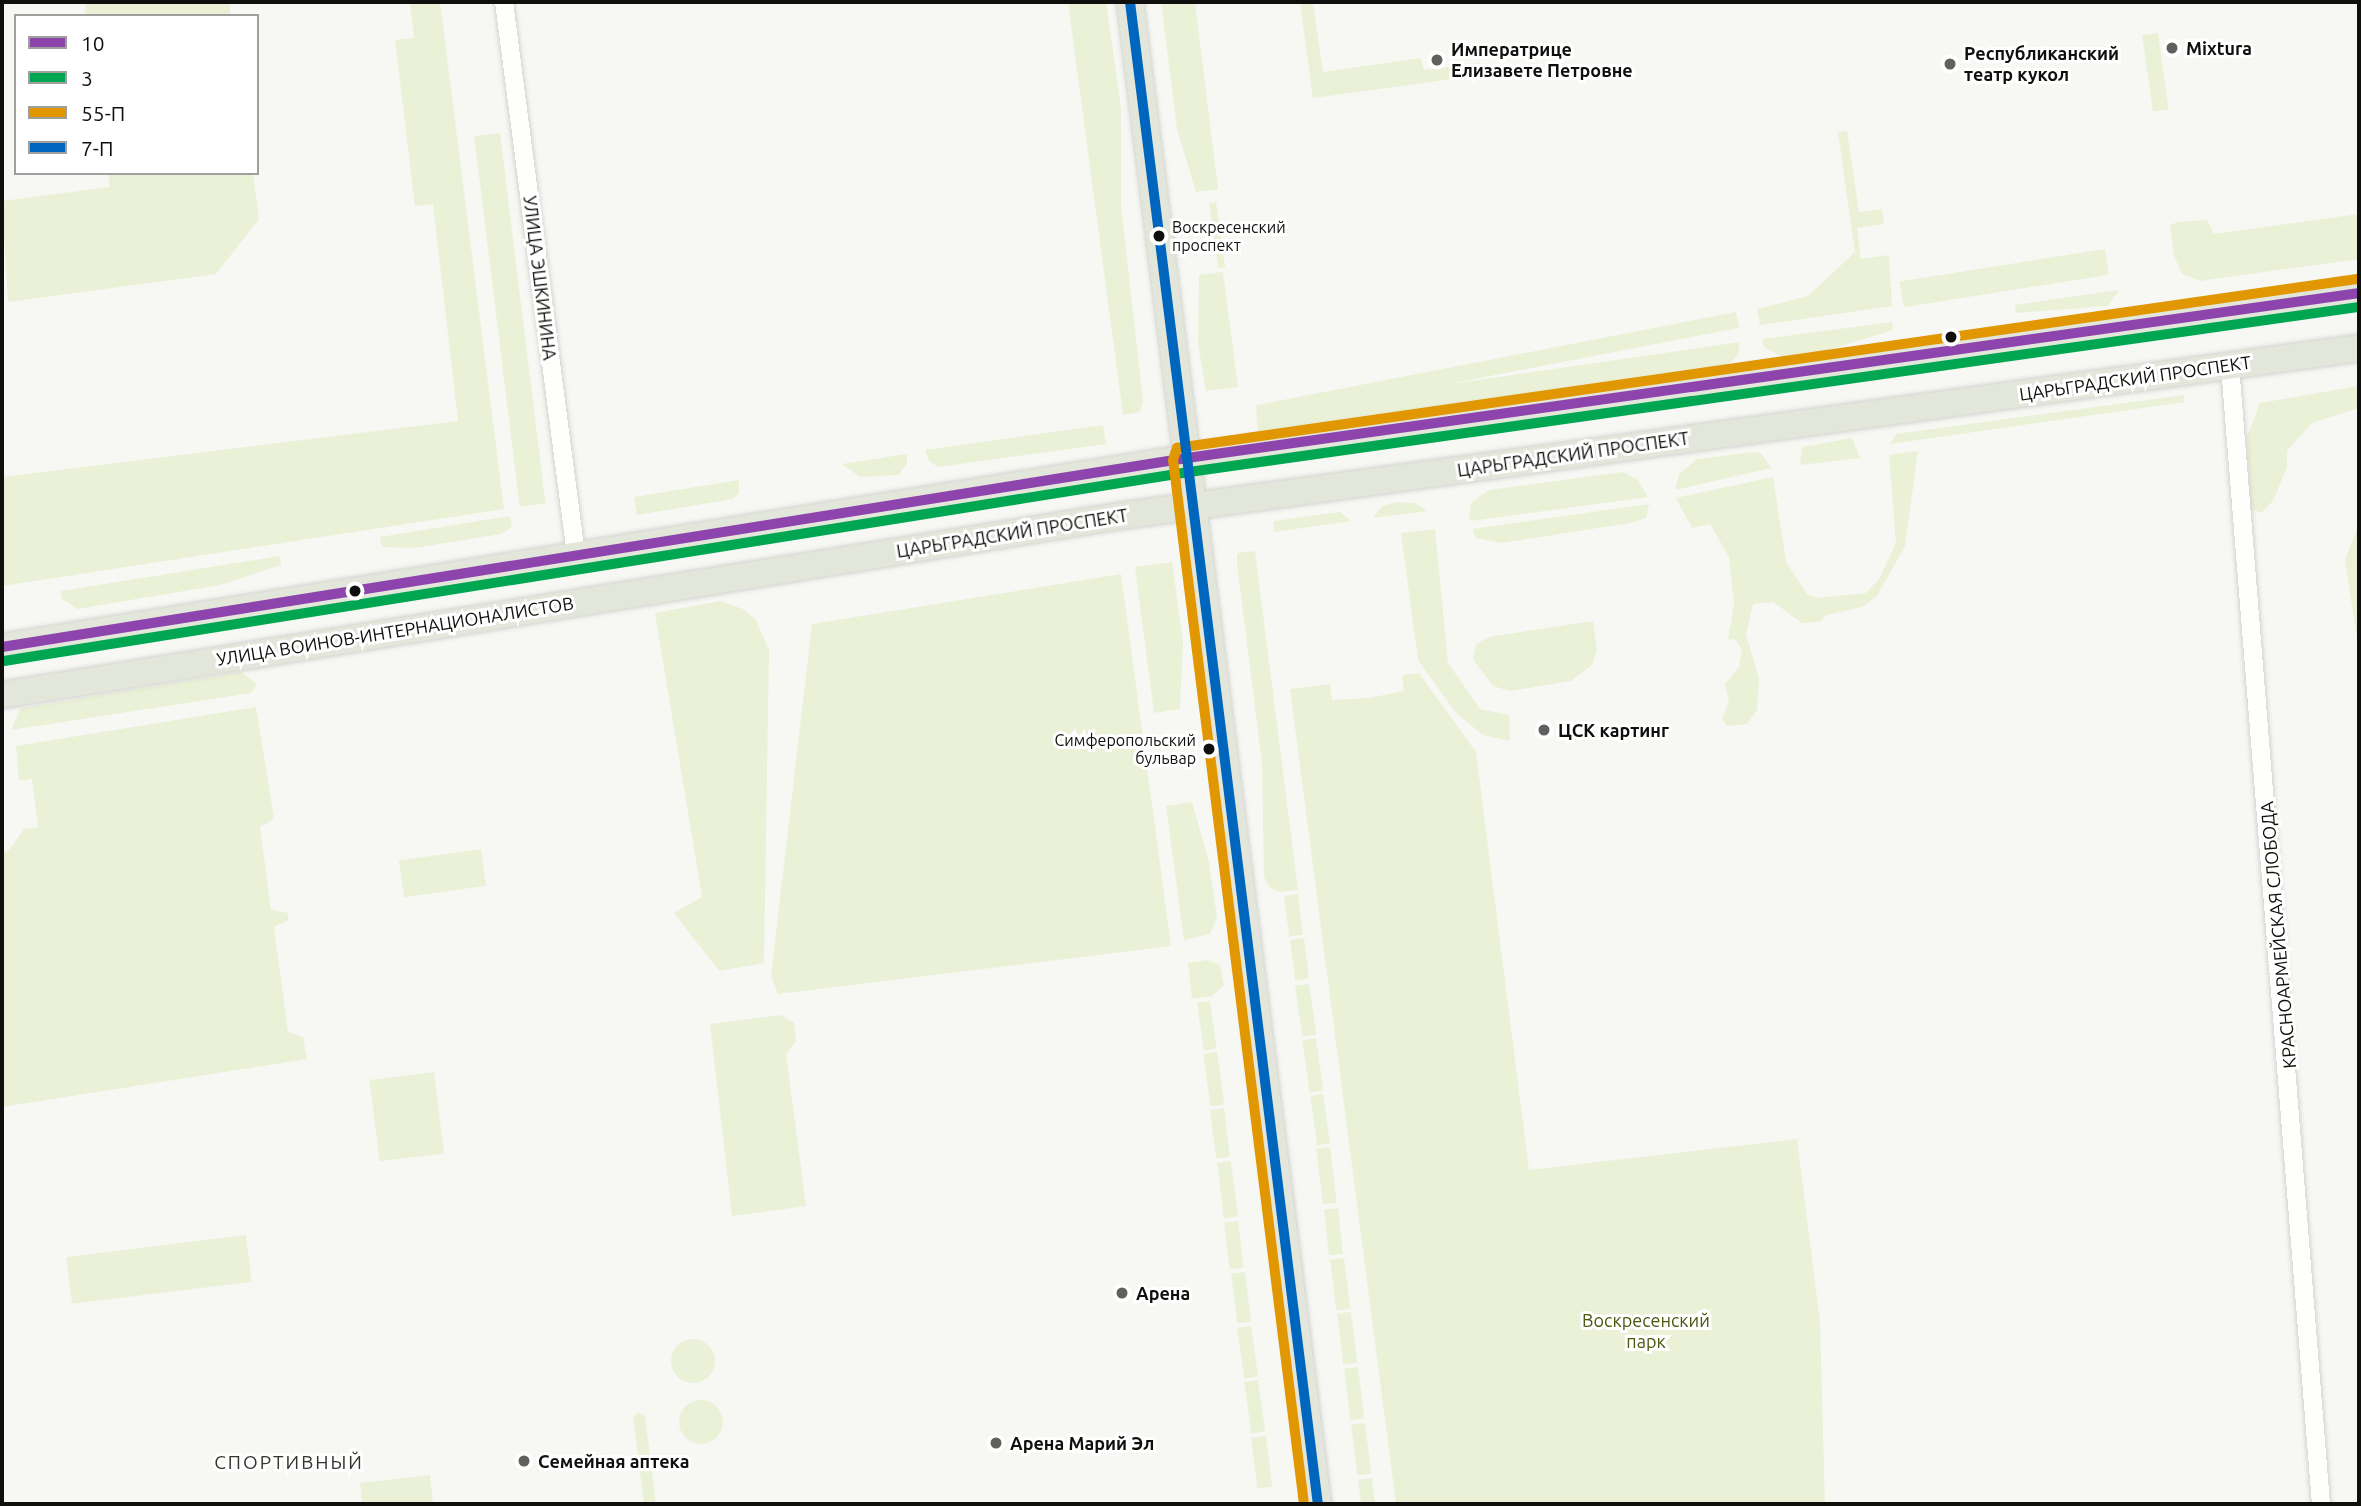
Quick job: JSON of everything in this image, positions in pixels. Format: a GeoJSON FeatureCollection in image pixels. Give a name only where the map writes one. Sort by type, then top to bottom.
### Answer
{"type":"FeatureCollection","features":[{"type":"Feature","properties":{"kind":"main road"},"geometry":{"type":"LineString","coordinates":[[1130,2],[1318,1504]]}},
{"type":"Feature","properties":{"kind":"main road"},"geometry":{"type":"LineString","coordinates":[[2,648],[1187,458],[2359,293]]}},
{"type":"Feature","properties":{"kind":"main road","name":"ЦАРЬГРАДСКИЙ ПРОСПЕКТ"},"geometry":{"type":"LineString","coordinates":[[788,567],[1193,506],[2359,348]]}},
{"type":"Feature","properties":{"kind":"main road","name":"УЛИЦА ВОИНОВ-ИНТЕРНАЦИОНАЛИСТОВ"},"geometry":{"type":"LineString","coordinates":[[2,695],[788,567]]}},
{"type":"Feature","properties":{"kind":"street","name":"УЛИЦА ЭШКИНИНА"},"geometry":{"type":"LineString","coordinates":[[504,2],[576,555]]}},
{"type":"Feature","properties":{"kind":"street","name":"КРАСНОАРМЕЙСКАЯ СЛОБОДА"},"geometry":{"type":"LineString","coordinates":[[2230,366],[2321,1504]]}},
{"type":"Feature","properties":{"kind":"green space"},"geometry":{"type":"Polygon","coordinates":[[[85,2],[230,2],[230,14],[85,14],[85,2]]]}},
{"type":"Feature","properties":{"kind":"green space"},"geometry":{"type":"Polygon","coordinates":[[[410,2],[440,2],[504,509],[2,586],[2,477],[458,421],[433,204],[415,206],[395,40],[414,38],[410,2]]]}},
{"type":"Feature","properties":{"kind":"green space"},"geometry":{"type":"Polygon","coordinates":[[[1068,2],[1106,2],[1121,108],[1121,205],[1143,401],[1140,412],[1123,415],[1068,2]]]}},
{"type":"Feature","properties":{"kind":"green space"},"geometry":{"type":"Polygon","coordinates":[[[1161,2],[1195,2],[1218,189],[1196,192],[1177,129],[1161,2]]]}},
{"type":"Feature","properties":{"kind":"green space"},"geometry":{"type":"Polygon","coordinates":[[[1300,2],[1313,2],[1323,72],[1421,58],[1424,70],[1480,63],[1482,75],[1313,98],[1300,2]]]}},
{"type":"Feature","properties":{"kind":"green space"},"geometry":{"type":"Polygon","coordinates":[[[2158,33],[2169,109],[2153,111],[2142,35],[2158,33]]]}},
{"type":"Feature","properties":{"kind":"green space"},"geometry":{"type":"Polygon","coordinates":[[[1847,131],[1859,212],[1882,209],[1884,224],[1857,228],[1861,259],[1889,255],[1892,306],[1760,325],[1757,309],[1808,296],[1855,252],[1838,132],[1847,131]]]}},
{"type":"Feature","properties":{"kind":"green space"},"geometry":{"type":"Polygon","coordinates":[[[500,133],[545,503],[520,506],[474,136],[500,133]]]}},
{"type":"Feature","properties":{"kind":"green space"},"geometry":{"type":"Polygon","coordinates":[[[108,175],[253,175],[259,219],[216,274],[8,302],[2,201],[110,187],[108,175]]]}},
{"type":"Feature","properties":{"kind":"green space"},"geometry":{"type":"Polygon","coordinates":[[[1216,202],[1225,267],[1218,268],[1209,203],[1216,202]]]}},
{"type":"Feature","properties":{"kind":"green space"},"geometry":{"type":"Polygon","coordinates":[[[2359,214],[2359,259],[2200,281],[2182,274],[2174,256],[2170,225],[2178,222],[2207,220],[2214,234],[2359,214]]]}},
{"type":"Feature","properties":{"kind":"green space"},"geometry":{"type":"Polygon","coordinates":[[[2105,249],[2109,275],[1904,307],[1900,282],[2105,249]]]}},
{"type":"Feature","properties":{"kind":"green space"},"geometry":{"type":"Polygon","coordinates":[[[1223,272],[1238,387],[1206,391],[1198,343],[1199,275],[1223,272]]]}},
{"type":"Feature","properties":{"kind":"green space"},"geometry":{"type":"Polygon","coordinates":[[[2119,290],[2108,306],[2016,313],[2015,305],[2119,290]]]}},
{"type":"Feature","properties":{"kind":"green space"},"geometry":{"type":"Polygon","coordinates":[[[1736,312],[1739,328],[1259,421],[1256,405],[1736,312]]]}},
{"type":"Feature","properties":{"kind":"green space"},"geometry":{"type":"Polygon","coordinates":[[[1892,322],[1893,330],[1828,350],[1782,357],[1764,347],[1762,339],[1892,322]]]}},
{"type":"Feature","properties":{"kind":"green space"},"geometry":{"type":"Polygon","coordinates":[[[1740,342],[1738,355],[1728,365],[1258,431],[1256,412],[1740,342]]]}},
{"type":"Feature","properties":{"kind":"green space"},"geometry":{"type":"Polygon","coordinates":[[[2359,386],[2359,408],[2312,423],[2287,451],[2287,467],[2273,501],[2261,513],[2250,509],[2247,437],[2260,403],[2359,386]]]}},
{"type":"Feature","properties":{"kind":"green space"},"geometry":{"type":"Polygon","coordinates":[[[2184,395],[2185,402],[1890,444],[1896,434],[2184,395]]]}},
{"type":"Feature","properties":{"kind":"green space"},"geometry":{"type":"Polygon","coordinates":[[[1103,425],[1106,444],[938,467],[929,461],[925,450],[1103,425]]]}},
{"type":"Feature","properties":{"kind":"green space"},"geometry":{"type":"Polygon","coordinates":[[[1852,438],[1860,458],[1800,465],[1802,447],[1852,438]]]}},
{"type":"Feature","properties":{"kind":"green space"},"geometry":{"type":"Polygon","coordinates":[[[1918,451],[1905,546],[1877,596],[1862,607],[1827,615],[1819,622],[1802,623],[1773,602],[1753,604],[1746,634],[1759,679],[1757,710],[1747,724],[1727,726],[1722,719],[1729,702],[1725,684],[1739,667],[1742,650],[1736,640],[1728,639],[1734,605],[1729,557],[1710,524],[1692,528],[1676,498],[1773,477],[1786,562],[1807,594],[1817,598],[1866,593],[1879,579],[1896,543],[1889,455],[1918,451]]]}},
{"type":"Feature","properties":{"kind":"green space"},"geometry":{"type":"Polygon","coordinates":[[[1761,453],[1771,468],[1675,490],[1679,474],[1697,459],[1761,453]]]}},
{"type":"Feature","properties":{"kind":"green space"},"geometry":{"type":"Polygon","coordinates":[[[907,454],[907,464],[898,475],[860,477],[842,464],[907,454]]]}},
{"type":"Feature","properties":{"kind":"green space"},"geometry":{"type":"Polygon","coordinates":[[[1623,472],[1638,480],[1648,497],[1471,521],[1469,518],[1471,503],[1489,490],[1623,472]]]}},
{"type":"Feature","properties":{"kind":"green space"},"geometry":{"type":"Polygon","coordinates":[[[739,480],[739,493],[733,499],[637,515],[634,497],[739,480]]]}},
{"type":"Feature","properties":{"kind":"green space"},"geometry":{"type":"Polygon","coordinates":[[[1398,502],[1415,503],[1427,511],[1373,518],[1382,506],[1398,502]]]}},
{"type":"Feature","properties":{"kind":"green space"},"geometry":{"type":"Polygon","coordinates":[[[1649,504],[1646,518],[1630,523],[1502,543],[1476,538],[1472,529],[1649,504]]]}},
{"type":"Feature","properties":{"kind":"green space"},"geometry":{"type":"Polygon","coordinates":[[[1340,512],[1351,521],[1274,532],[1273,521],[1340,512]]]}},
{"type":"Feature","properties":{"kind":"green space"},"geometry":{"type":"Polygon","coordinates":[[[510,516],[512,527],[501,534],[415,548],[382,547],[380,537],[510,516]]]}},
{"type":"Feature","properties":{"kind":"green space"},"geometry":{"type":"Polygon","coordinates":[[[2359,525],[2359,652],[2345,560],[2359,525]]]}},
{"type":"Feature","properties":{"kind":"green space"},"geometry":{"type":"Polygon","coordinates":[[[1435,529],[1448,663],[1480,709],[1509,715],[1510,741],[1483,735],[1456,713],[1418,660],[1401,533],[1435,529]]]}},
{"type":"Feature","properties":{"kind":"green space"},"geometry":{"type":"Polygon","coordinates":[[[1255,551],[1298,890],[1281,892],[1270,888],[1264,877],[1262,763],[1237,564],[1237,553],[1255,551]]]}},
{"type":"Feature","properties":{"kind":"green space"},"geometry":{"type":"Polygon","coordinates":[[[280,556],[281,565],[220,585],[77,609],[62,599],[61,591],[280,556]]]}},
{"type":"Feature","properties":{"kind":"green space"},"geometry":{"type":"Polygon","coordinates":[[[1172,562],[1183,642],[1180,709],[1154,713],[1135,567],[1172,562]]]}},
{"type":"Feature","properties":{"kind":"green space"},"geometry":{"type":"Polygon","coordinates":[[[1121,574],[1171,946],[778,994],[771,976],[812,624],[1121,574]]]}},
{"type":"Feature","properties":{"kind":"green space"},"geometry":{"type":"Polygon","coordinates":[[[720,601],[743,609],[755,619],[769,650],[764,963],[719,971],[674,913],[702,897],[655,613],[720,601]]]}},
{"type":"Feature","properties":{"kind":"green space"},"geometry":{"type":"Polygon","coordinates":[[[1593,621],[1597,650],[1592,665],[1571,681],[1510,691],[1493,686],[1473,659],[1476,644],[1489,637],[1593,621]]]}},
{"type":"Feature","properties":{"kind":"green space"},"geometry":{"type":"Polygon","coordinates":[[[241,672],[257,684],[251,693],[11,730],[21,708],[241,672]]]}},
{"type":"Feature","properties":{"kind":"green space","name":"Воскресенский парк"},"geometry":{"type":"Polygon","coordinates":[[[1419,673],[1476,752],[1529,1170],[1797,1139],[1820,1322],[1825,1504],[1396,1504],[1290,689],[1330,684],[1332,700],[1369,698],[1404,691],[1402,675],[1419,673]]]}},
{"type":"Feature","properties":{"kind":"green space"},"geometry":{"type":"Polygon","coordinates":[[[256,707],[274,819],[260,827],[271,910],[288,913],[288,920],[274,927],[288,1032],[303,1037],[307,1059],[2,1107],[2,854],[10,849],[24,829],[38,827],[32,779],[19,781],[16,746],[256,707]]]}},
{"type":"Feature","properties":{"kind":"green space"},"geometry":{"type":"Polygon","coordinates":[[[1192,802],[1209,862],[1217,918],[1210,934],[1184,940],[1166,806],[1192,802]]]}},
{"type":"Feature","properties":{"kind":"green space"},"geometry":{"type":"Polygon","coordinates":[[[481,849],[486,886],[404,897],[399,861],[481,849]]]}},
{"type":"Feature","properties":{"kind":"green space"},"geometry":{"type":"Polygon","coordinates":[[[1298,894],[1303,935],[1289,936],[1284,896],[1298,894]]]}},
{"type":"Feature","properties":{"kind":"green space"},"geometry":{"type":"Polygon","coordinates":[[[1304,938],[1309,979],[1295,980],[1290,940],[1304,938]]]}},
{"type":"Feature","properties":{"kind":"green space"},"geometry":{"type":"Polygon","coordinates":[[[1207,960],[1220,965],[1224,985],[1212,996],[1192,999],[1188,963],[1207,960]]]}},
{"type":"Feature","properties":{"kind":"green space"},"geometry":{"type":"Polygon","coordinates":[[[1309,984],[1316,1035],[1302,1036],[1295,986],[1309,984]]]}},
{"type":"Feature","properties":{"kind":"green space"},"geometry":{"type":"Polygon","coordinates":[[[1210,1001],[1217,1049],[1204,1050],[1197,1003],[1210,1001]]]}},
{"type":"Feature","properties":{"kind":"green space"},"geometry":{"type":"Polygon","coordinates":[[[781,1015],[794,1023],[796,1041],[786,1054],[806,1206],[732,1216],[710,1024],[781,1015]]]}},
{"type":"Feature","properties":{"kind":"green space"},"geometry":{"type":"Polygon","coordinates":[[[1316,1038],[1323,1090],[1310,1092],[1302,1040],[1316,1038]]]}},
{"type":"Feature","properties":{"kind":"green space"},"geometry":{"type":"Polygon","coordinates":[[[1217,1052],[1224,1104],[1211,1106],[1203,1054],[1217,1052]]]}},
{"type":"Feature","properties":{"kind":"green space"},"geometry":{"type":"Polygon","coordinates":[[[434,1072],[444,1153],[379,1161],[369,1080],[434,1072]]]}},
{"type":"Feature","properties":{"kind":"green space"},"geometry":{"type":"Polygon","coordinates":[[[1323,1094],[1330,1144],[1317,1145],[1310,1096],[1323,1094]]]}},
{"type":"Feature","properties":{"kind":"green space"},"geometry":{"type":"Polygon","coordinates":[[[1224,1108],[1230,1157],[1216,1158],[1210,1110],[1224,1108]]]}},
{"type":"Feature","properties":{"kind":"green space"},"geometry":{"type":"Polygon","coordinates":[[[1330,1147],[1337,1203],[1323,1204],[1316,1149],[1330,1147]]]}},
{"type":"Feature","properties":{"kind":"green space"},"geometry":{"type":"Polygon","coordinates":[[[1231,1161],[1238,1217],[1224,1218],[1217,1163],[1231,1161]]]}},
{"type":"Feature","properties":{"kind":"green space"},"geometry":{"type":"Polygon","coordinates":[[[1338,1208],[1343,1254],[1329,1255],[1324,1209],[1338,1208]]]}},
{"type":"Feature","properties":{"kind":"green space"},"geometry":{"type":"Polygon","coordinates":[[[1238,1221],[1244,1268],[1230,1269],[1224,1223],[1238,1221]]]}},
{"type":"Feature","properties":{"kind":"green space"},"geometry":{"type":"Polygon","coordinates":[[[246,1235],[252,1282],[72,1304],[66,1257],[246,1235]]]}},
{"type":"Feature","properties":{"kind":"green space"},"geometry":{"type":"Polygon","coordinates":[[[1344,1258],[1350,1309],[1336,1310],[1330,1260],[1344,1258]]]}},
{"type":"Feature","properties":{"kind":"green space"},"geometry":{"type":"Polygon","coordinates":[[[1245,1272],[1251,1322],[1237,1323],[1231,1274],[1245,1272]]]}},
{"type":"Feature","properties":{"kind":"green space"},"geometry":{"type":"Polygon","coordinates":[[[1351,1312],[1357,1363],[1343,1364],[1337,1314],[1351,1312]]]}},
{"type":"Feature","properties":{"kind":"green space"},"geometry":{"type":"Polygon","coordinates":[[[1251,1326],[1258,1377],[1244,1378],[1237,1328],[1251,1326]]]}},
{"type":"Feature","properties":{"kind":"green space"},"geometry":{"type":"Polygon","coordinates":[[[693,1339],[709,1345],[715,1361],[709,1377],[693,1383],[677,1377],[671,1361],[677,1345],[693,1339]]]}},
{"type":"Feature","properties":{"kind":"green space"},"geometry":{"type":"Polygon","coordinates":[[[1358,1367],[1364,1419],[1350,1420],[1344,1369],[1358,1367]]]}},
{"type":"Feature","properties":{"kind":"green space"},"geometry":{"type":"Polygon","coordinates":[[[1258,1380],[1265,1431],[1251,1433],[1244,1382],[1258,1380]]]}},
{"type":"Feature","properties":{"kind":"green space"},"geometry":{"type":"Polygon","coordinates":[[[701,1400],[717,1406],[723,1422],[717,1438],[701,1444],[685,1438],[679,1422],[685,1406],[701,1400]]]}},
{"type":"Feature","properties":{"kind":"green space"},"geometry":{"type":"Polygon","coordinates":[[[638,1412],[645,1416],[656,1504],[644,1504],[633,1417],[638,1412]]]}},
{"type":"Feature","properties":{"kind":"green space"},"geometry":{"type":"Polygon","coordinates":[[[1365,1423],[1371,1474],[1357,1475],[1351,1425],[1365,1423]]]}},
{"type":"Feature","properties":{"kind":"green space"},"geometry":{"type":"Polygon","coordinates":[[[1266,1436],[1272,1487],[1257,1488],[1251,1438],[1266,1436]]]}},
{"type":"Feature","properties":{"kind":"green space"},"geometry":{"type":"Polygon","coordinates":[[[430,1475],[433,1504],[362,1504],[360,1483],[430,1475]]]}},
{"type":"Feature","properties":{"kind":"green space"},"geometry":{"type":"Polygon","coordinates":[[[1372,1478],[1375,1504],[1361,1504],[1358,1480],[1372,1478]]]}},
{"type":"Feature","properties":{"kind":"transit line","name":"7-П"},"geometry":{"type":"LineString","coordinates":[[1130,2],[1318,1504]]}},
{"type":"Feature","properties":{"kind":"transit line","name":"55-П"},"geometry":{"type":"LineString","coordinates":[[1304,1504],[1173,460],[1177,448],[2357,279]]}},
{"type":"Feature","properties":{"kind":"transit line","name":"10"},"geometry":{"type":"LineString","coordinates":[[2,647],[1187,458],[2359,293]]}},
{"type":"Feature","properties":{"kind":"transit line","name":"3"},"geometry":{"type":"LineString","coordinates":[[4,661],[1189,472],[2359,307]]}},
{"type":"Feature","properties":{"kind":"place","name":"Mixtura"},"geometry":{"type":"Point","coordinates":[2172,48]}},
{"type":"Feature","properties":{"kind":"place","name":"Императрице Елизавете Петровне"},"geometry":{"type":"Point","coordinates":[1437,60]}},
{"type":"Feature","properties":{"kind":"place","name":"Республиканский театр кукол"},"geometry":{"type":"Point","coordinates":[1950,64]}},
{"type":"Feature","properties":{"kind":"place","name":"Воскресенский проспект"},"geometry":{"type":"Point","coordinates":[1159,236]}},
{"type":"Feature","properties":{"kind":"place","name":"ЦСК картинг"},"geometry":{"type":"Point","coordinates":[1544,730]}},
{"type":"Feature","properties":{"kind":"place","name":"Симферопольский бульвар"},"geometry":{"type":"Point","coordinates":[1209,749]}},
{"type":"Feature","properties":{"kind":"place","name":"Арена"},"geometry":{"type":"Point","coordinates":[1122,1293]}},
{"type":"Feature","properties":{"kind":"place","name":"Арена Марий Эл"},"geometry":{"type":"Point","coordinates":[996,1443]}},
{"type":"Feature","properties":{"kind":"place","name":"Семейная аптека"},"geometry":{"type":"Point","coordinates":[524,1461]}},
{"type":"Feature","properties":{"kind":"district","name":"СПОРТИВНЫЙ"},"geometry":{"type":"Point","coordinates":[289,1463]}}]}
